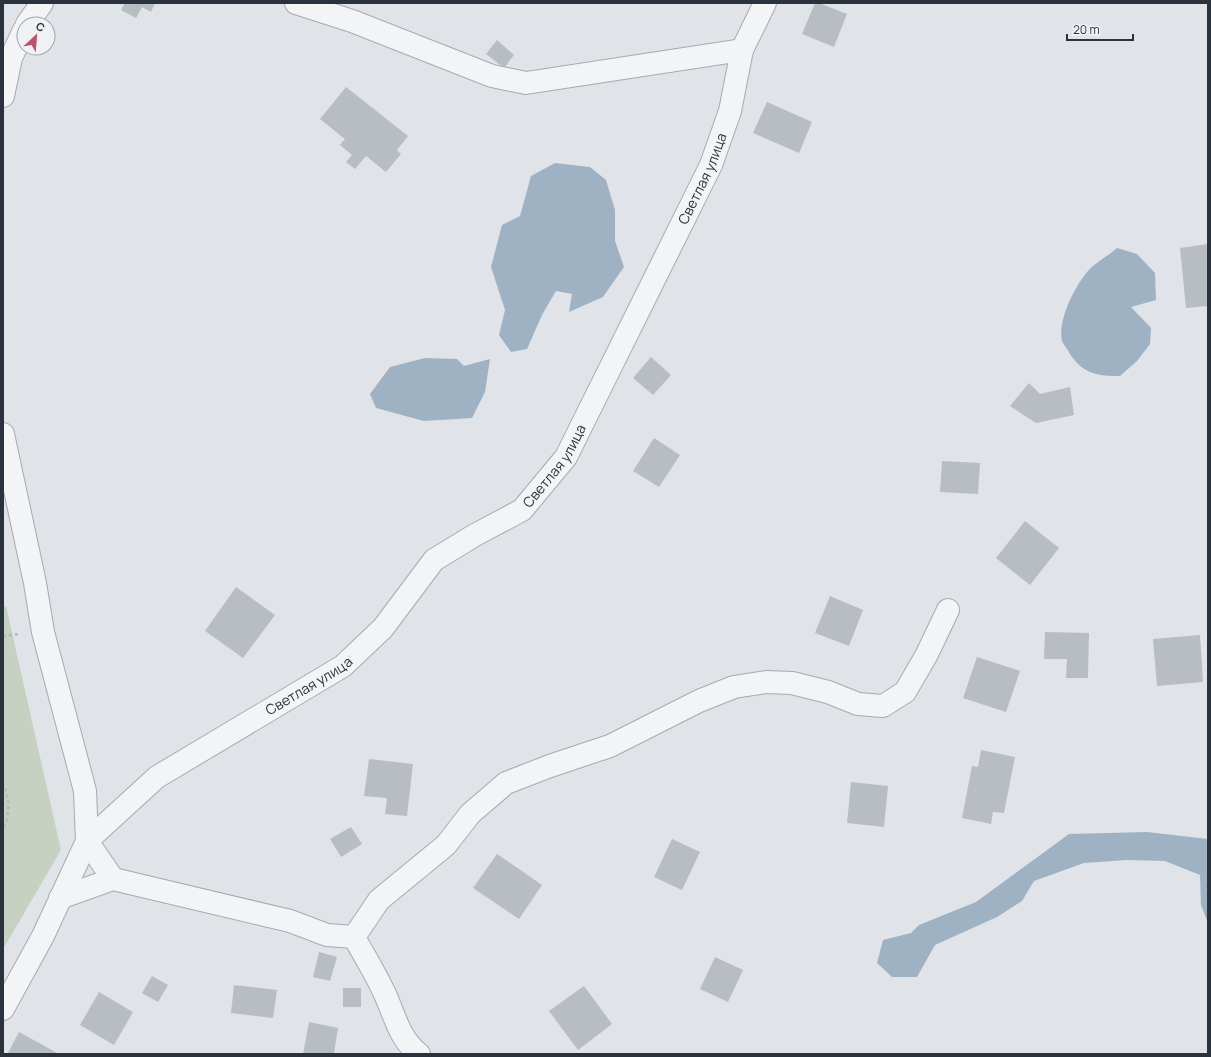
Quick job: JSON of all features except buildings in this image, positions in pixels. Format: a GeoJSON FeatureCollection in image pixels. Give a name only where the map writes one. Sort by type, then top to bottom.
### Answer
{"type":"FeatureCollection","features":[{"type":"Feature","properties":{"kind":"street"},"geometry":{"type":"LineString","coordinates":[[33,16],[42,3]]}},
{"type":"Feature","properties":{"kind":"street"},"geometry":{"type":"LineString","coordinates":[[296,3],[352,21],[492,76],[526,83],[742,50]]}},
{"type":"Feature","properties":{"kind":"street","name":"Светлая улица"},"geometry":{"type":"LineString","coordinates":[[87,841],[158,777],[343,666],[383,628],[434,560],[475,535],[522,510],[566,457],[711,165],[730,111],[742,50],[765,3]]}},
{"type":"Feature","properties":{"kind":"street"},"geometry":{"type":"LineString","coordinates":[[4,86],[11,58],[16,47]]}},
{"type":"Feature","properties":{"kind":"street"},"geometry":{"type":"LineString","coordinates":[[3,434],[35,583],[43,632],[85,791],[87,841],[43,936],[3,1008]]}},
{"type":"Feature","properties":{"kind":"street"},"geometry":{"type":"LineString","coordinates":[[354,937],[379,900],[446,846],[470,814],[506,783],[550,766],[610,746],[699,701],[734,687],[766,682],[792,683],[828,692],[858,704],[883,706],[905,692],[926,656],[948,610]]}},
{"type":"Feature","properties":{"kind":"street"},"geometry":{"type":"LineString","coordinates":[[87,841],[113,879]]}},
{"type":"Feature","properties":{"kind":"street"},"geometry":{"type":"LineString","coordinates":[[60,898],[113,879],[290,921],[327,935],[354,937]]}},
{"type":"Feature","properties":{"kind":"street"},"geometry":{"type":"LineString","coordinates":[[354,937],[384,994],[398,1027],[414,1050],[419,1054]]}},
{"type":"Feature","properties":{"kind":"path"},"geometry":{"type":"LineString","coordinates":[[3,782],[7,792],[8,820],[3,827]]}},
{"type":"Feature","properties":{"kind":"green space"},"geometry":{"type":"Polygon","coordinates":[[[6,606],[61,850],[3,949],[3,608],[6,606]]]}},
{"type":"Feature","properties":{"kind":"water"},"geometry":{"type":"Polygon","coordinates":[[[555,163],[590,167],[606,180],[615,210],[615,241],[624,267],[603,297],[569,312],[572,294],[556,291],[542,315],[527,349],[511,352],[499,335],[505,310],[491,267],[502,225],[520,216],[531,176],[555,163]]]}},
{"type":"Feature","properties":{"kind":"water"},"geometry":{"type":"Polygon","coordinates":[[[1117,248],[1137,254],[1155,273],[1156,300],[1131,307],[1151,328],[1150,344],[1137,361],[1120,376],[1098,374],[1086,370],[1080,366],[1063,343],[1061,332],[1065,312],[1075,290],[1087,272],[1117,248]]]}},
{"type":"Feature","properties":{"kind":"water"},"geometry":{"type":"Polygon","coordinates":[[[425,358],[457,359],[464,366],[490,359],[485,392],[472,418],[424,421],[376,408],[370,394],[390,367],[425,358]]]}},
{"type":"Feature","properties":{"kind":"water"},"geometry":{"type":"Polygon","coordinates":[[[1147,832],[1208,839],[1208,923],[1201,905],[1200,875],[1165,861],[1127,860],[1084,863],[1034,881],[1022,901],[997,917],[935,945],[917,977],[892,977],[877,963],[883,940],[911,933],[919,925],[976,902],[1069,834],[1147,832]]]}}]}
